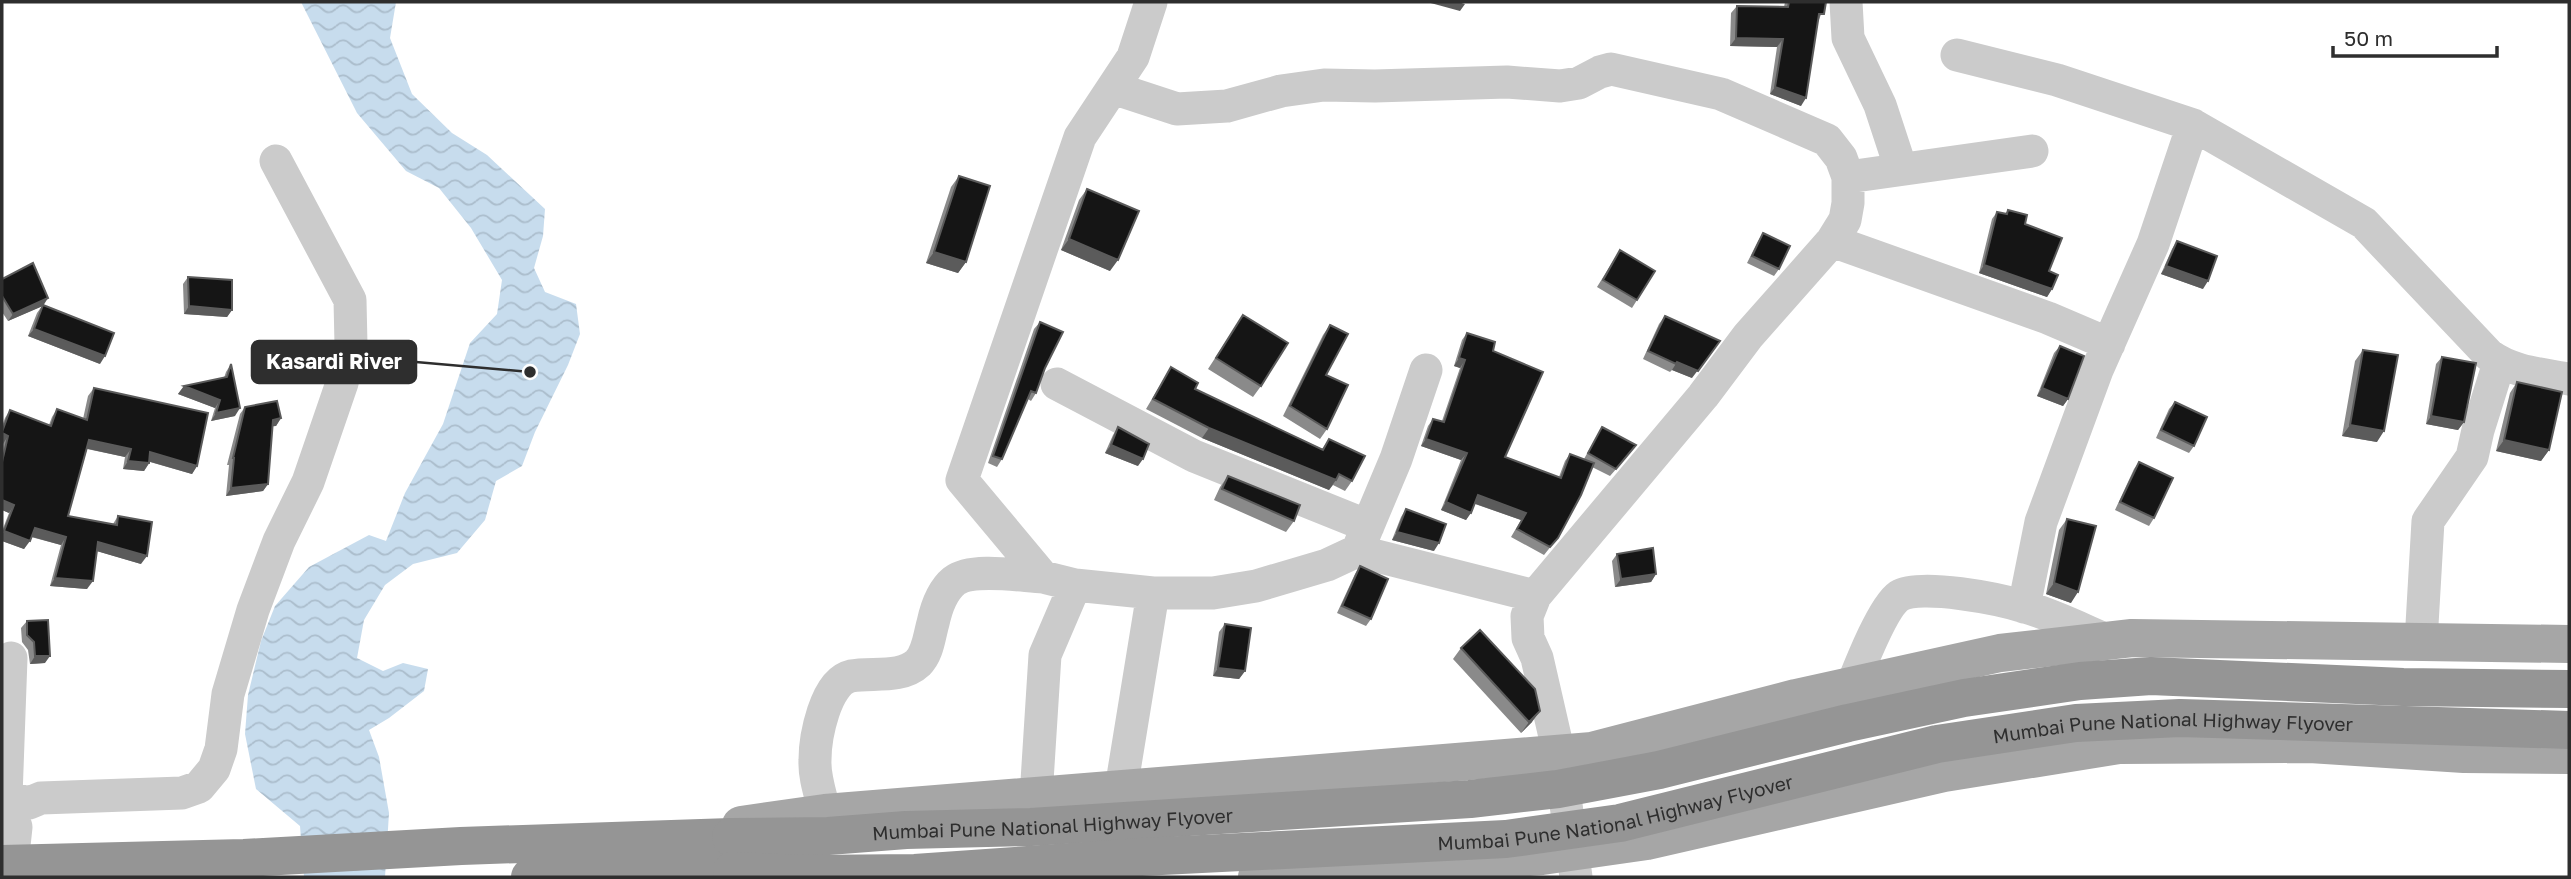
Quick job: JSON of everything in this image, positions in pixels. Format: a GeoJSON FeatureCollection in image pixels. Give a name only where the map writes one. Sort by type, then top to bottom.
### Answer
{"type":"FeatureCollection","features":[{"type":"Feature","properties":{"kind":"highway","name":"Mumbai Pune National Highway Flyover"},"geometry":{"type":"LineString","coordinates":[[723,862],[828,836],[906,830],[1031,827],[1483,798],[1558,789],[1660,770],[1848,723],[1964,698],[2080,681],[2151,676],[2403,687],[2569,689]]}},
{"type":"Feature","properties":{"kind":"highway","name":"Mumbai Pune National Highway Flyover"},"geometry":{"type":"LineString","coordinates":[[655,852],[810,874],[915,873],[1141,857],[1506,839],[1620,823],[1937,744],[2076,723],[2180,718],[2569,730]]}},
{"type":"Feature","properties":{"kind":"highway"},"geometry":{"type":"LineString","coordinates":[[7,864],[244,858],[461,846],[655,852]]}},
{"type":"Feature","properties":{"kind":"highway"},"geometry":{"type":"LineString","coordinates":[[530,877],[655,852]]}},
{"type":"Feature","properties":{"kind":"main road"},"geometry":{"type":"LineString","coordinates":[[655,852],[825,813],[1592,751],[1852,686],[2000,653],[2109,641],[2145,638],[2569,644]]}},
{"type":"Feature","properties":{"kind":"main road"},"geometry":{"type":"LineString","coordinates":[[1257,877],[1526,858],[1574,865],[1647,841],[1944,773],[2119,745],[2310,744],[2464,754],[2569,755]]}},
{"type":"Feature","properties":{"kind":"street"},"geometry":{"type":"LineString","coordinates":[[1059,581],[962,480],[1080,137],[1133,57],[1151,2]]}},
{"type":"Feature","properties":{"kind":"street"},"geometry":{"type":"LineString","coordinates":[[1846,2],[1848,38],[1880,105],[1901,169]]}},
{"type":"Feature","properties":{"kind":"street"},"geometry":{"type":"LineString","coordinates":[[1957,55],[2057,80],[2193,125],[2364,223],[2499,363],[2516,370],[2569,379]]}},
{"type":"Feature","properties":{"kind":"street"},"geometry":{"type":"LineString","coordinates":[[1113,89],[1177,109],[1227,106],[1281,91],[1324,85],[1507,82],[1560,86],[1579,83],[1611,69],[1721,94],[1827,141],[1841,158],[1848,177],[1845,220],[1832,241],[1748,336],[1703,396],[1535,596],[1527,616],[1528,638],[1537,658],[1559,754],[1574,865]]}},
{"type":"Feature","properties":{"kind":"street"},"geometry":{"type":"LineString","coordinates":[[2024,607],[2041,522],[2109,344],[2153,244],[2193,125]]}},
{"type":"Feature","properties":{"kind":"street"},"geometry":{"type":"LineString","coordinates":[[1848,177],[2032,151]]}},
{"type":"Feature","properties":{"kind":"street"},"geometry":{"type":"LineString","coordinates":[[6,797],[29,803],[41,799],[182,793],[199,787],[214,769],[221,749],[228,694],[253,610],[279,541],[308,482],[342,383],[351,345],[350,300],[276,162]]}},
{"type":"Feature","properties":{"kind":"street"},"geometry":{"type":"LineString","coordinates":[[1832,241],[2048,317],[2109,344]]}},
{"type":"Feature","properties":{"kind":"street"},"geometry":{"type":"LineString","coordinates":[[2421,642],[2428,521],[2472,457],[2499,363]]}},
{"type":"Feature","properties":{"kind":"street"},"geometry":{"type":"LineString","coordinates":[[825,813],[814,761],[820,724],[828,701],[837,685],[848,677],[898,672],[916,665],[925,654],[938,604],[954,581],[974,573],[1153,593],[1213,593],[1256,586],[1327,565],[1362,539],[1396,458],[1426,370]]}},
{"type":"Feature","properties":{"kind":"street"},"geometry":{"type":"LineString","coordinates":[[1057,384],[1194,456],[1362,539],[1535,596]]}},
{"type":"Feature","properties":{"kind":"street"},"geometry":{"type":"LineString","coordinates":[[1037,797],[1045,655],[1059,581]]}},
{"type":"Feature","properties":{"kind":"street"},"geometry":{"type":"LineString","coordinates":[[1852,686],[1886,612],[1898,597],[1917,590],[1934,590],[2024,607],[2109,641]]}},
{"type":"Feature","properties":{"kind":"street"},"geometry":{"type":"LineString","coordinates":[[1121,789],[1153,593]]}},
{"type":"Feature","properties":{"kind":"street"},"geometry":{"type":"LineString","coordinates":[[7,864],[16,827],[6,797],[11,658]]}},
{"type":"Feature","properties":{"kind":"street"},"geometry":{"type":"LineString","coordinates":[[1471,877],[1526,858]]}},
{"type":"Feature","properties":{"kind":"water"},"geometry":{"type":"Polygon","coordinates":[[[301,2],[396,2],[390,38],[412,94],[452,133],[487,155],[545,209],[543,236],[534,268],[545,292],[576,304],[580,334],[522,466],[496,481],[485,520],[457,553],[413,564],[385,585],[364,620],[357,658],[383,671],[403,663],[428,669],[424,691],[369,730],[379,757],[389,813],[385,877],[304,877],[300,826],[256,789],[245,734],[248,695],[261,641],[275,606],[309,567],[369,535],[386,541],[405,493],[443,424],[470,343],[497,314],[502,280],[471,228],[439,188],[406,171],[357,113],[301,2]]]}},
{"type":"Feature","properties":{"kind":"building"},"geometry":{"type":"Polygon","coordinates":[[[1789,2],[1826,2],[1824,14],[1819,14],[1806,98],[1775,87],[1783,39],[1736,38],[1737,6],[1788,7],[1789,2]]]}},
{"type":"Feature","properties":{"kind":"building"},"geometry":{"type":"Polygon","coordinates":[[[959,176],[990,186],[966,262],[934,252],[959,176]]]}},
{"type":"Feature","properties":{"kind":"building"},"geometry":{"type":"Polygon","coordinates":[[[1087,189],[1139,211],[1118,260],[1069,239],[1087,189]]]}},
{"type":"Feature","properties":{"kind":"building"},"geometry":{"type":"Polygon","coordinates":[[[2008,210],[2027,215],[2025,224],[2062,238],[2049,271],[2058,275],[2052,289],[1984,265],[1997,212],[2007,214],[2008,210]]]}},
{"type":"Feature","properties":{"kind":"building"},"geometry":{"type":"Polygon","coordinates":[[[1763,233],[1790,246],[1779,269],[1752,256],[1763,233]]]}},
{"type":"Feature","properties":{"kind":"building"},"geometry":{"type":"Polygon","coordinates":[[[2177,241],[2217,256],[2208,281],[2166,266],[2177,241]]]}},
{"type":"Feature","properties":{"kind":"building"},"geometry":{"type":"Polygon","coordinates":[[[1620,250],[1655,271],[1637,300],[1603,280],[1620,250]]]}},
{"type":"Feature","properties":{"kind":"building"},"geometry":{"type":"Polygon","coordinates":[[[33,263],[48,298],[13,314],[2,296],[2,279],[33,263]]]}},
{"type":"Feature","properties":{"kind":"building"},"geometry":{"type":"Polygon","coordinates":[[[188,277],[232,280],[232,310],[189,306],[188,277]]]}},
{"type":"Feature","properties":{"kind":"building"},"geometry":{"type":"Polygon","coordinates":[[[43,305],[114,333],[105,356],[34,329],[43,305]]]}},
{"type":"Feature","properties":{"kind":"building"},"geometry":{"type":"Polygon","coordinates":[[[1243,315],[1288,343],[1261,386],[1216,358],[1243,315]]]}},
{"type":"Feature","properties":{"kind":"building"},"geometry":{"type":"Polygon","coordinates":[[[1665,316],[1720,341],[1698,371],[1648,351],[1665,316]]]}},
{"type":"Feature","properties":{"kind":"building"},"geometry":{"type":"Polygon","coordinates":[[[1040,322],[1063,332],[1036,393],[1031,391],[1002,459],[993,456],[1040,322]]]}},
{"type":"Feature","properties":{"kind":"building"},"geometry":{"type":"Polygon","coordinates":[[[1330,325],[1348,334],[1326,375],[1348,385],[1327,429],[1290,406],[1330,325]]]}},
{"type":"Feature","properties":{"kind":"building"},"geometry":{"type":"Polygon","coordinates":[[[1467,333],[1495,342],[1493,351],[1543,372],[1505,457],[1561,478],[1570,454],[1594,463],[1581,495],[1558,538],[1550,547],[1517,529],[1526,513],[1478,495],[1471,513],[1446,502],[1467,453],[1426,439],[1433,419],[1444,422],[1465,360],[1459,358],[1467,333]]]}},
{"type":"Feature","properties":{"kind":"building"},"geometry":{"type":"Polygon","coordinates":[[[2060,346],[2084,356],[2068,399],[2042,388],[2060,346]]]}},
{"type":"Feature","properties":{"kind":"building"},"geometry":{"type":"Polygon","coordinates":[[[2363,350],[2398,355],[2384,431],[2350,425],[2363,350]]]}},
{"type":"Feature","properties":{"kind":"building"},"geometry":{"type":"Polygon","coordinates":[[[2442,357],[2476,363],[2464,422],[2431,416],[2442,357]]]}},
{"type":"Feature","properties":{"kind":"building"},"geometry":{"type":"Polygon","coordinates":[[[231,364],[240,408],[216,413],[220,400],[184,386],[227,377],[231,364]]]}},
{"type":"Feature","properties":{"kind":"building"},"geometry":{"type":"Polygon","coordinates":[[[1171,367],[1198,383],[1195,389],[1323,450],[1329,439],[1365,456],[1352,481],[1339,474],[1336,480],[1209,428],[1153,399],[1171,367]]]}},
{"type":"Feature","properties":{"kind":"building"},"geometry":{"type":"Polygon","coordinates":[[[2517,382],[2562,392],[2549,450],[2504,440],[2517,382]]]}},
{"type":"Feature","properties":{"kind":"building"},"geometry":{"type":"Polygon","coordinates":[[[94,388],[208,413],[197,466],[150,452],[149,463],[128,461],[131,449],[89,440],[68,516],[117,525],[118,516],[152,522],[147,556],[98,542],[93,581],[55,578],[66,537],[35,528],[30,541],[4,531],[14,505],[2,500],[2,462],[8,436],[2,432],[10,410],[51,426],[57,409],[87,420],[94,388]]]}},
{"type":"Feature","properties":{"kind":"building"},"geometry":{"type":"Polygon","coordinates":[[[277,401],[281,418],[273,420],[268,484],[231,488],[233,458],[245,407],[277,401]]]}},
{"type":"Feature","properties":{"kind":"building"},"geometry":{"type":"Polygon","coordinates":[[[2175,402],[2207,417],[2194,446],[2161,430],[2175,402]]]}},
{"type":"Feature","properties":{"kind":"building"},"geometry":{"type":"Polygon","coordinates":[[[1118,427],[1149,444],[1143,459],[1111,445],[1118,427]]]}},
{"type":"Feature","properties":{"kind":"building"},"geometry":{"type":"Polygon","coordinates":[[[1602,427],[1636,445],[1616,469],[1588,453],[1602,427]]]}},
{"type":"Feature","properties":{"kind":"building"},"geometry":{"type":"Polygon","coordinates":[[[2139,462],[2173,478],[2154,518],[2120,502],[2139,462]]]}},
{"type":"Feature","properties":{"kind":"building"},"geometry":{"type":"Polygon","coordinates":[[[1228,476],[1300,505],[1294,521],[1222,489],[1228,476]]]}},
{"type":"Feature","properties":{"kind":"building"},"geometry":{"type":"Polygon","coordinates":[[[1406,509],[1446,524],[1439,543],[1397,532],[1406,509]]]}},
{"type":"Feature","properties":{"kind":"building"},"geometry":{"type":"Polygon","coordinates":[[[2067,519],[2096,526],[2078,592],[2054,583],[2067,519]]]}},
{"type":"Feature","properties":{"kind":"building"},"geometry":{"type":"Polygon","coordinates":[[[1653,548],[1656,574],[1621,579],[1617,554],[1653,548]]]}},
{"type":"Feature","properties":{"kind":"building"},"geometry":{"type":"Polygon","coordinates":[[[1360,566],[1388,579],[1371,619],[1342,606],[1360,566]]]}},
{"type":"Feature","properties":{"kind":"building"},"geometry":{"type":"Polygon","coordinates":[[[48,620],[50,656],[35,656],[34,642],[27,635],[27,621],[48,620]]]}},
{"type":"Feature","properties":{"kind":"building"},"geometry":{"type":"Polygon","coordinates":[[[1225,624],[1251,628],[1245,671],[1218,668],[1225,624]]]}},
{"type":"Feature","properties":{"kind":"building"},"geometry":{"type":"Polygon","coordinates":[[[1480,630],[1535,689],[1540,711],[1529,722],[1461,648],[1480,630]]]}},
{"type":"Feature","properties":{"kind":"place","name":"Kasardi River"},"geometry":{"type":"Point","coordinates":[530,372]}}]}
